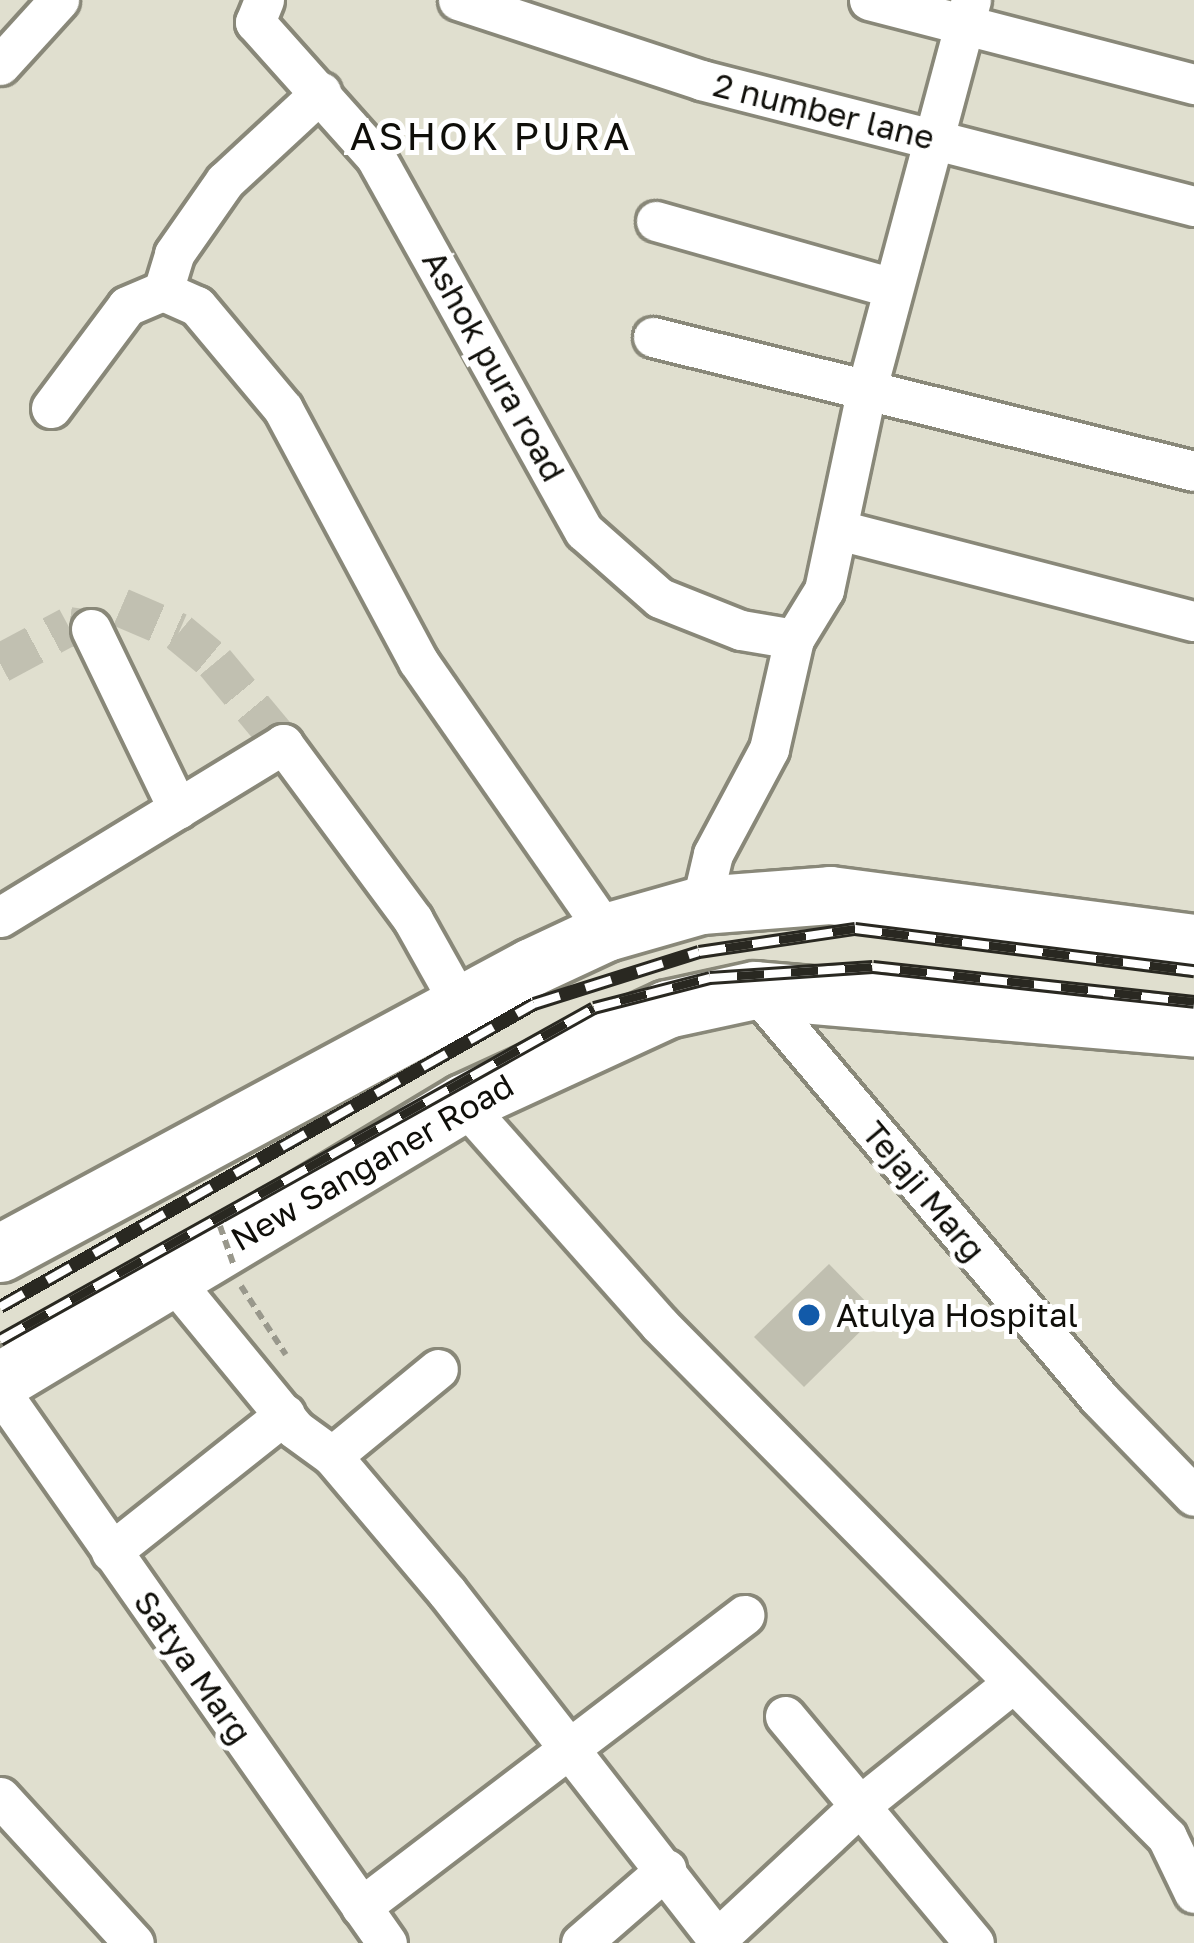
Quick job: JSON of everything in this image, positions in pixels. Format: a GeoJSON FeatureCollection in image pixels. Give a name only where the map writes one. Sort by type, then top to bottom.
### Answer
{"type":"FeatureCollection","features":[{"type":"Feature","properties":{"kind":"main road"},"geometry":{"type":"LineString","coordinates":[[0,1253],[483,992],[606,932],[701,905],[830,895],[1194,943]]}},
{"type":"Feature","properties":{"kind":"main road","name":"New Sanganer Road"},"geometry":{"type":"LineString","coordinates":[[0,1381],[463,1103],[667,1009],[755,990],[1194,1028]]}},
{"type":"Feature","properties":{"kind":"main road"},"geometry":{"type":"LineString","coordinates":[[483,992],[547,1064]]}},
{"type":"Feature","properties":{"kind":"street"},"geometry":{"type":"LineString","coordinates":[[0,65],[59,0]]}},
{"type":"Feature","properties":{"kind":"street","name":"2 number lane"},"geometry":{"type":"LineString","coordinates":[[458,0],[701,80],[1194,206]]}},
{"type":"Feature","properties":{"kind":"street"},"geometry":{"type":"LineString","coordinates":[[869,0],[967,12],[1194,84]]}},
{"type":"Feature","properties":{"kind":"street","name":"Ashok pura road"},"geometry":{"type":"LineString","coordinates":[[259,6],[261,31],[321,92],[387,176],[584,531],[660,598],[741,630],[794,638]]}},
{"type":"Feature","properties":{"kind":"street"},"geometry":{"type":"LineString","coordinates":[[701,905],[713,854],[769,749],[794,638],[824,590],[867,388],[967,12]]}},
{"type":"Feature","properties":{"kind":"street"},"geometry":{"type":"LineString","coordinates":[[163,291],[174,254],[225,181],[321,92]]}},
{"type":"Feature","properties":{"kind":"street"},"geometry":{"type":"LineString","coordinates":[[656,220],[893,288]]}},
{"type":"Feature","properties":{"kind":"street"},"geometry":{"type":"LineString","coordinates":[[51,408],[127,306],[163,291],[197,306],[283,410],[418,661],[606,932]]}},
{"type":"Feature","properties":{"kind":"street"},"geometry":{"type":"LineString","coordinates":[[653,337],[1194,471]]}},
{"type":"Feature","properties":{"kind":"street"},"geometry":{"type":"LineString","coordinates":[[839,530],[1194,622]]}},
{"type":"Feature","properties":{"kind":"street"},"geometry":{"type":"LineString","coordinates":[[91,629],[178,809]]}},
{"type":"Feature","properties":{"kind":"street"},"geometry":{"type":"LineString","coordinates":[[0,917],[283,744],[413,920],[483,992]]}},
{"type":"Feature","properties":{"kind":"street","name":"Tejaji Marg"},"geometry":{"type":"LineString","coordinates":[[755,990],[1099,1398],[1194,1496]]}},
{"type":"Feature","properties":{"kind":"street"},"geometry":{"type":"LineString","coordinates":[[463,1103],[659,1324],[1168,1837],[1194,1893]]}},
{"type":"Feature","properties":{"kind":"street"},"geometry":{"type":"LineString","coordinates":[[172,1279],[284,1414],[332,1456],[666,1869],[718,1941],[863,1804],[1013,1683]]}},
{"type":"Feature","properties":{"kind":"street"},"geometry":{"type":"LineString","coordinates":[[332,1456],[438,1370]]}},
{"type":"Feature","properties":{"kind":"street","name":"Satya Marg"},"geometry":{"type":"LineString","coordinates":[[0,1391],[387,1943]]}},
{"type":"Feature","properties":{"kind":"street"},"geometry":{"type":"LineString","coordinates":[[111,1552],[284,1414]]}},
{"type":"Feature","properties":{"kind":"street"},"geometry":{"type":"LineString","coordinates":[[361,1907],[567,1745],[744,1615]]}},
{"type":"Feature","properties":{"kind":"street"},"geometry":{"type":"LineString","coordinates":[[785,1716],[863,1804],[974,1943]]}},
{"type":"Feature","properties":{"kind":"street"},"geometry":{"type":"LineString","coordinates":[[0,1797],[134,1943]]}},
{"type":"Feature","properties":{"kind":"street"},"geometry":{"type":"LineString","coordinates":[[581,1943],[666,1869]]}},
{"type":"Feature","properties":{"kind":"path"},"geometry":{"type":"LineString","coordinates":[[220,1226],[234,1266]]}},
{"type":"Feature","properties":{"kind":"building"},"geometry":{"type":"Polygon","coordinates":[[[829,1264],[878,1314],[804,1387],[754,1337],[829,1264]]]}},
{"type":"Feature","properties":{"kind":"tunnel"},"geometry":{"type":"LineString","coordinates":[[121,607],[179,632],[215,662],[283,744]]}},
{"type":"Feature","properties":{"kind":"tunnel"},"geometry":{"type":"LineString","coordinates":[[0,663],[69,626],[91,629]]}},
{"type":"Feature","properties":{"kind":"railway"},"geometry":{"type":"LineString","coordinates":[[0,1307],[534,1004],[699,952],[855,929],[1194,971]]}},
{"type":"Feature","properties":{"kind":"railway"},"geometry":{"type":"LineString","coordinates":[[0,1340],[594,1008],[710,978],[873,967],[1194,1002]]}},
{"type":"Feature","properties":{"kind":"place","name":"Atulya Hospital"},"geometry":{"type":"Point","coordinates":[809,1315]}},
{"type":"Feature","properties":{"kind":"district","name":"ASHOK PURA"},"geometry":{"type":"Point","coordinates":[491,136]}}]}
